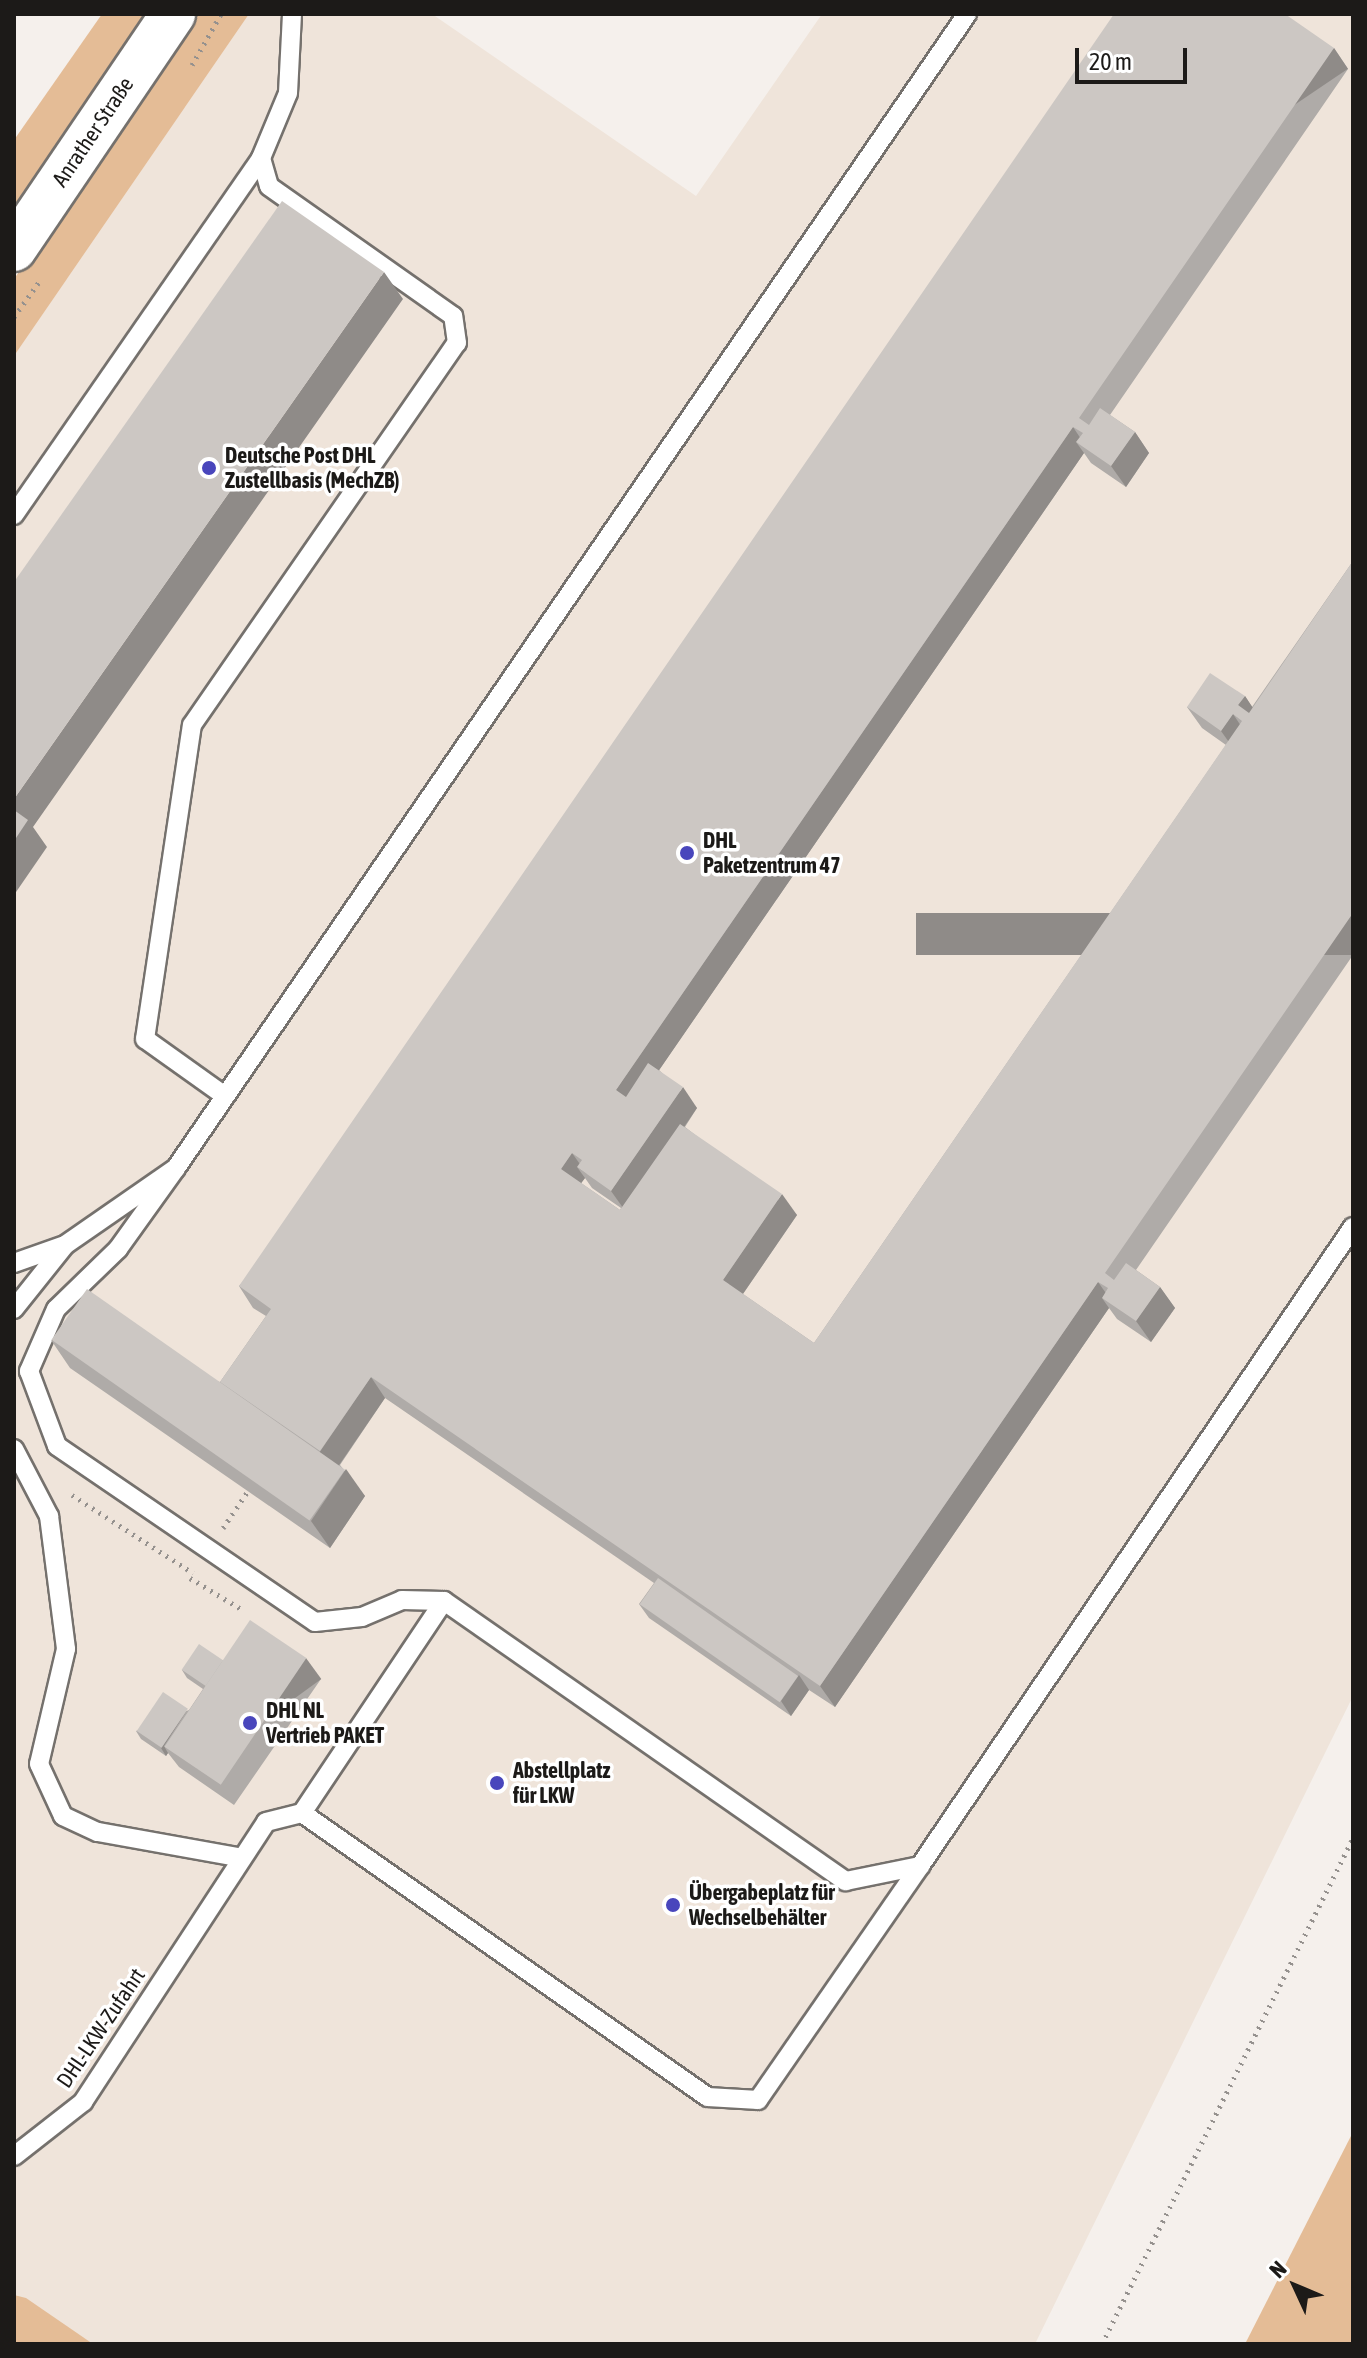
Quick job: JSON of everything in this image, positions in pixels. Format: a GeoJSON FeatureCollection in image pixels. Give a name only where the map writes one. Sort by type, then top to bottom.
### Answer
{"type":"FeatureCollection","features":[{"type":"Feature","properties":{"kind":"main road","name":"Anrather Straße"},"geometry":{"type":"LineString","coordinates":[[14,249],[173,14]]}},
{"type":"Feature","properties":{"kind":"lane"},"geometry":{"type":"LineString","coordinates":[[14,515],[261,158],[288,93],[292,14]]}},
{"type":"Feature","properties":{"kind":"lane"},"geometry":{"type":"LineString","coordinates":[[920,1866],[846,1881],[444,1601],[402,1600],[362,1617],[315,1622],[57,1446],[29,1371],[56,1309],[118,1249],[176,1168],[967,14]]}},
{"type":"Feature","properties":{"kind":"lane"},"geometry":{"type":"LineString","coordinates":[[225,1096],[145,1039],[192,725],[457,343],[453,316],[269,186],[261,158]]}},
{"type":"Feature","properties":{"kind":"lane"},"geometry":{"type":"LineString","coordinates":[[14,1263],[65,1245],[176,1168]]}},
{"type":"Feature","properties":{"kind":"lane"},"geometry":{"type":"LineString","coordinates":[[444,1601],[302,1813],[708,2097],[758,2100],[1353,1227]]}},
{"type":"Feature","properties":{"kind":"lane"},"geometry":{"type":"LineString","coordinates":[[14,1309],[65,1245]]}},
{"type":"Feature","properties":{"kind":"lane"},"geometry":{"type":"LineString","coordinates":[[14,1449],[49,1516],[66,1649],[39,1764],[63,1816],[98,1832],[242,1858]]}},
{"type":"Feature","properties":{"kind":"lane","name":"DHL-LKW-Zufahrt"},"geometry":{"type":"LineString","coordinates":[[14,2156],[83,2102],[266,1822],[302,1813]]}},
{"type":"Feature","properties":{"kind":"path"},"geometry":{"type":"LineString","coordinates":[[190,1578],[255,1619]]}},
{"type":"Feature","properties":{"kind":"path"},"geometry":{"type":"LineString","coordinates":[[1102,2344],[1353,1838]]}},
{"type":"Feature","properties":{"kind":"shaded area"},"geometry":{"type":"Polygon","coordinates":[[[102,14],[152,14],[14,215],[14,140],[102,14]]]}},
{"type":"Feature","properties":{"kind":"shaded area"},"geometry":{"type":"Polygon","coordinates":[[[198,14],[249,14],[14,356],[14,279],[198,14]]]}},
{"type":"Feature","properties":{"kind":"shaded area","name":"DHL Paketzentrum 47"},"geometry":{"type":"Polygon","coordinates":[[[249,14],[432,14],[696,196],[822,14],[1353,14],[1353,1696],[1035,2344],[93,2344],[14,2295],[14,356],[249,14]]]}},
{"type":"Feature","properties":{"kind":"shaded area"},"geometry":{"type":"Polygon","coordinates":[[[1353,2132],[1353,2344],[1245,2344],[1353,2132]]]}},
{"type":"Feature","properties":{"kind":"shaded area"},"geometry":{"type":"Polygon","coordinates":[[[14,2295],[26,2298],[93,2344],[14,2344],[14,2295]]]}},
{"type":"Feature","properties":{"kind":"building","name":"DHL Paketzentrum 47"},"geometry":{"type":"Polygon","coordinates":[[[1114,14],[1285,14],[1334,48],[1079,418],[1089,425],[1100,408],[1135,432],[1111,466],[1076,442],[1083,433],[1073,427],[616,1090],[626,1097],[648,1063],[683,1087],[611,1191],[577,1167],[582,1160],[572,1153],[561,1169],[620,1210],[680,1124],[782,1194],[723,1280],[814,1343],[1242,721],[1233,714],[1221,731],[1187,707],[1210,673],[1245,696],[1238,705],[1249,713],[1353,561],[1353,913],[1105,1273],[1114,1280],[1126,1263],[1160,1287],[1136,1321],[1102,1298],[1108,1288],[1098,1282],[820,1686],[371,1377],[320,1451],[220,1382],[271,1309],[239,1286],[1114,14]]]}},
{"type":"Feature","properties":{"kind":"building","name":"Deutsche Post DHL Zustellbasis (MechZB)"},"geometry":{"type":"Polygon","coordinates":[[[282,201],[384,272],[14,799],[14,582],[282,201]]]}},
{"type":"Feature","properties":{"kind":"building"},"geometry":{"type":"Polygon","coordinates":[[[14,810],[28,820],[14,841],[14,810]]]}},
{"type":"Feature","properties":{"kind":"building"},"geometry":{"type":"Polygon","coordinates":[[[87,1289],[345,1470],[309,1520],[51,1340],[87,1289]]]}},
{"type":"Feature","properties":{"kind":"building"},"geometry":{"type":"Polygon","coordinates":[[[658,1578],[798,1676],[780,1702],[640,1604],[658,1578]]]}},
{"type":"Feature","properties":{"kind":"building","name":"DHL NL Vertrieb PAKET"},"geometry":{"type":"Polygon","coordinates":[[[250,1620],[306,1658],[221,1785],[164,1747],[250,1620]]]}},
{"type":"Feature","properties":{"kind":"building"},"geometry":{"type":"Polygon","coordinates":[[[199,1644],[223,1660],[206,1686],[182,1670],[199,1644]]]}},
{"type":"Feature","properties":{"kind":"building"},"geometry":{"type":"Polygon","coordinates":[[[163,1692],[188,1709],[162,1748],[137,1731],[163,1692]]]}},
{"type":"Feature","properties":{"kind":"place","name":"Deutsche Post DHL Zustellbasis (MechZB)"},"geometry":{"type":"Point","coordinates":[209,468]}},
{"type":"Feature","properties":{"kind":"place","name":"DHL Paketzentrum 47"},"geometry":{"type":"Point","coordinates":[687,853]}},
{"type":"Feature","properties":{"kind":"place","name":"DHL NL Vertrieb PAKET"},"geometry":{"type":"Point","coordinates":[250,1723]}},
{"type":"Feature","properties":{"kind":"place","name":"Abstellplatz für LKW"},"geometry":{"type":"Point","coordinates":[497,1783]}},
{"type":"Feature","properties":{"kind":"place","name":"Übergabeplatz für Wechselbehälter"},"geometry":{"type":"Point","coordinates":[673,1905]}}]}
